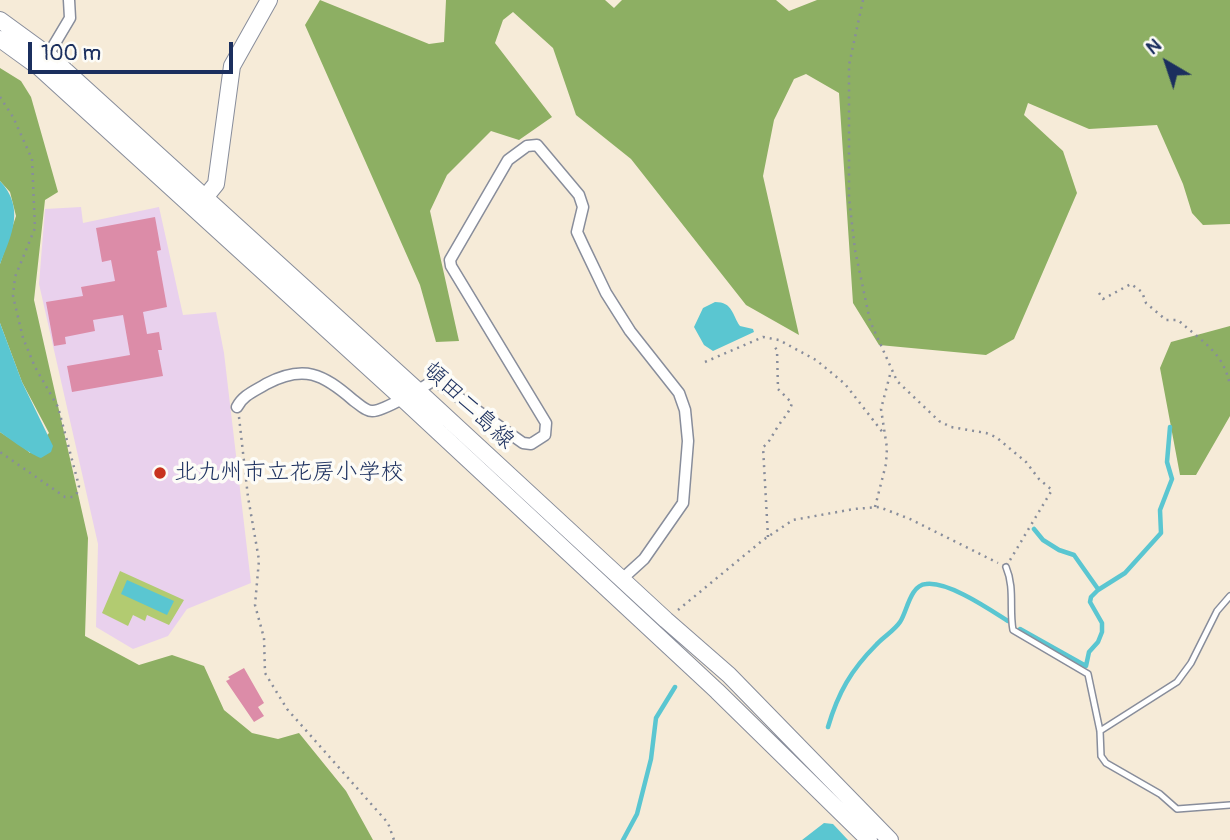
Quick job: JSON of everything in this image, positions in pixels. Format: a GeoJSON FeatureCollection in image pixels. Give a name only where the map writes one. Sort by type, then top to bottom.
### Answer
{"type":"FeatureCollection","features":[{"type":"Feature","properties":{"kind":"main road"},"geometry":{"type":"LineString","coordinates":[[200,204],[216,184],[232,66],[268,1]]}},
{"type":"Feature","properties":{"kind":"main road","name":"頓田二島線"},"geometry":{"type":"LineString","coordinates":[[0,20],[200,204],[401,397],[717,691],[869,840]]}},
{"type":"Feature","properties":{"kind":"main road","name":"頓田二島線"},"geometry":{"type":"LineString","coordinates":[[0,39],[44,62]]}},
{"type":"Feature","properties":{"kind":"main road","name":"頓田二島線"},"geometry":{"type":"LineString","coordinates":[[200,204],[418,391],[729,675],[890,840]]}},
{"type":"Feature","properties":{"kind":"street"},"geometry":{"type":"LineString","coordinates":[[44,62],[70,18],[69,0]]}},
{"type":"Feature","properties":{"kind":"street"},"geometry":{"type":"LineString","coordinates":[[237,407],[242,398],[285,374],[305,374],[329,379],[363,408],[372,411],[385,408],[434,380],[523,443],[531,444],[545,435],[546,423],[457,277],[450,260],[508,160],[527,146],[537,145],[579,195],[583,207],[577,232],[583,245],[618,312],[679,393],[685,410],[688,441],[683,503],[644,559],[622,579]]}},
{"type":"Feature","properties":{"kind":"lane"},"geometry":{"type":"LineString","coordinates":[[1006,567],[1011,579],[1010,617],[1013,630],[1088,674],[1100,731],[1101,756],[1106,764],[1160,794],[1177,809],[1230,805]]}},
{"type":"Feature","properties":{"kind":"lane"},"geometry":{"type":"LineString","coordinates":[[1100,731],[1177,682],[1191,663],[1217,611],[1230,596]]}},
{"type":"Feature","properties":{"kind":"path"},"geometry":{"type":"LineString","coordinates":[[666,620],[768,537],[793,520],[854,509],[875,508],[910,519],[1006,567],[1052,490],[1026,462],[996,437],[939,421],[897,382],[870,321],[855,250],[849,198],[849,65],[863,0]]}},
{"type":"Feature","properties":{"kind":"path"},"geometry":{"type":"LineString","coordinates":[[0,97],[13,117],[32,159],[35,228],[15,277],[13,296],[23,338],[35,367],[58,407],[79,486],[77,493],[73,497],[65,497],[0,452]]}},
{"type":"Feature","properties":{"kind":"path"},"geometry":{"type":"LineString","coordinates":[[1099,293],[1103,299],[1127,285],[1139,288],[1146,303],[1166,320],[1178,320],[1221,359],[1230,386]]}},
{"type":"Feature","properties":{"kind":"path"},"geometry":{"type":"LineString","coordinates":[[705,362],[763,337],[779,340],[816,360],[845,384],[884,434]]}},
{"type":"Feature","properties":{"kind":"path"},"geometry":{"type":"LineString","coordinates":[[768,537],[763,447],[788,417],[792,403],[778,389],[777,350],[774,346]]}},
{"type":"Feature","properties":{"kind":"path"},"geometry":{"type":"LineString","coordinates":[[875,508],[886,464],[881,402],[891,370]]}},
{"type":"Feature","properties":{"kind":"path"},"geometry":{"type":"LineString","coordinates":[[237,407],[259,560],[255,605],[264,638],[265,673],[287,709],[388,823],[394,840]]}},
{"type":"Feature","properties":{"kind":"shaded area","name":"北九州市立花房小学校"},"geometry":{"type":"Polygon","coordinates":[[[81,207],[83,223],[159,207],[183,315],[216,312],[224,353],[251,583],[187,609],[168,636],[133,649],[96,627],[98,544],[39,284],[45,209],[81,207]]]}},
{"type":"Feature","properties":{"kind":"green space"},"geometry":{"type":"Polygon","coordinates":[[[320,0],[429,44],[444,42],[446,0],[605,0],[614,8],[622,0],[776,0],[789,11],[817,0],[1230,0],[1230,224],[1203,225],[1192,213],[1183,184],[1157,125],[1089,129],[1028,103],[1024,115],[1063,151],[1077,193],[1014,339],[986,355],[879,345],[853,303],[839,93],[806,74],[794,79],[774,120],[763,176],[799,335],[746,305],[631,159],[576,115],[553,48],[513,12],[503,20],[495,43],[552,117],[519,140],[491,131],[447,175],[430,211],[459,341],[436,342],[420,285],[305,25],[320,0]]]}},
{"type":"Feature","properties":{"kind":"green space"},"geometry":{"type":"Polygon","coordinates":[[[0,68],[21,81],[31,97],[58,192],[45,200],[34,300],[88,538],[85,636],[139,665],[172,655],[204,666],[224,710],[252,733],[278,739],[299,733],[346,791],[373,840],[0,840],[0,432],[30,453],[49,433],[22,382],[0,323],[0,264],[16,216],[10,192],[0,181],[0,68]]]}},
{"type":"Feature","properties":{"kind":"green space"},"geometry":{"type":"Polygon","coordinates":[[[1230,326],[1230,416],[1196,475],[1180,475],[1160,368],[1171,342],[1230,326]]]}},
{"type":"Feature","properties":{"kind":"green space"},"geometry":{"type":"Polygon","coordinates":[[[120,571],[184,600],[169,625],[147,615],[145,621],[133,615],[128,626],[102,613],[120,571]]]}},
{"type":"Feature","properties":{"kind":"water"},"geometry":{"type":"Polygon","coordinates":[[[0,181],[12,201],[14,221],[0,264],[0,181]]]}},
{"type":"Feature","properties":{"kind":"water"},"geometry":{"type":"Polygon","coordinates":[[[715,302],[729,307],[740,326],[753,329],[754,332],[713,351],[704,345],[694,327],[703,308],[715,302]]]}},
{"type":"Feature","properties":{"kind":"water"},"geometry":{"type":"Polygon","coordinates":[[[0,323],[22,382],[53,446],[51,452],[41,458],[0,432],[0,323]]]}},
{"type":"Feature","properties":{"kind":"water"},"geometry":{"type":"Polygon","coordinates":[[[127,580],[174,601],[167,615],[121,594],[127,580]]]}},
{"type":"Feature","properties":{"kind":"water"},"geometry":{"type":"Polygon","coordinates":[[[824,823],[833,824],[848,840],[802,840],[824,823]]]}},
{"type":"Feature","properties":{"kind":"building"},"geometry":{"type":"Polygon","coordinates":[[[155,217],[161,250],[157,251],[167,307],[143,312],[147,334],[159,332],[162,350],[158,350],[163,376],[72,392],[67,366],[130,355],[123,315],[93,320],[95,331],[65,337],[66,344],[54,346],[46,302],[83,296],[81,287],[115,281],[111,260],[102,262],[96,228],[155,217]]]}},
{"type":"Feature","properties":{"kind":"building"},"geometry":{"type":"Polygon","coordinates":[[[244,668],[264,703],[258,707],[264,716],[254,722],[226,681],[244,668]]]}},
{"type":"Feature","properties":{"kind":"waterway"},"geometry":{"type":"LineString","coordinates":[[1020,629],[1086,666],[1089,652],[1102,632],[1102,623],[1090,602],[1091,597],[1125,573],[1161,533],[1160,510],[1172,479],[1167,462],[1170,427]]}},
{"type":"Feature","properties":{"kind":"waterway"},"geometry":{"type":"LineString","coordinates":[[1034,529],[1043,540],[1074,555],[1098,589]]}},
{"type":"Feature","properties":{"kind":"waterway"},"geometry":{"type":"LineString","coordinates":[[828,727],[836,703],[852,673],[867,654],[898,625],[913,594],[921,586],[935,584],[957,591],[1008,621]]}},
{"type":"Feature","properties":{"kind":"waterway"},"geometry":{"type":"LineString","coordinates":[[623,840],[637,814],[651,759],[656,718],[675,687]]}},
{"type":"Feature","properties":{"kind":"place","name":"北九州市立花房小学校"},"geometry":{"type":"Point","coordinates":[160,473]}}]}
